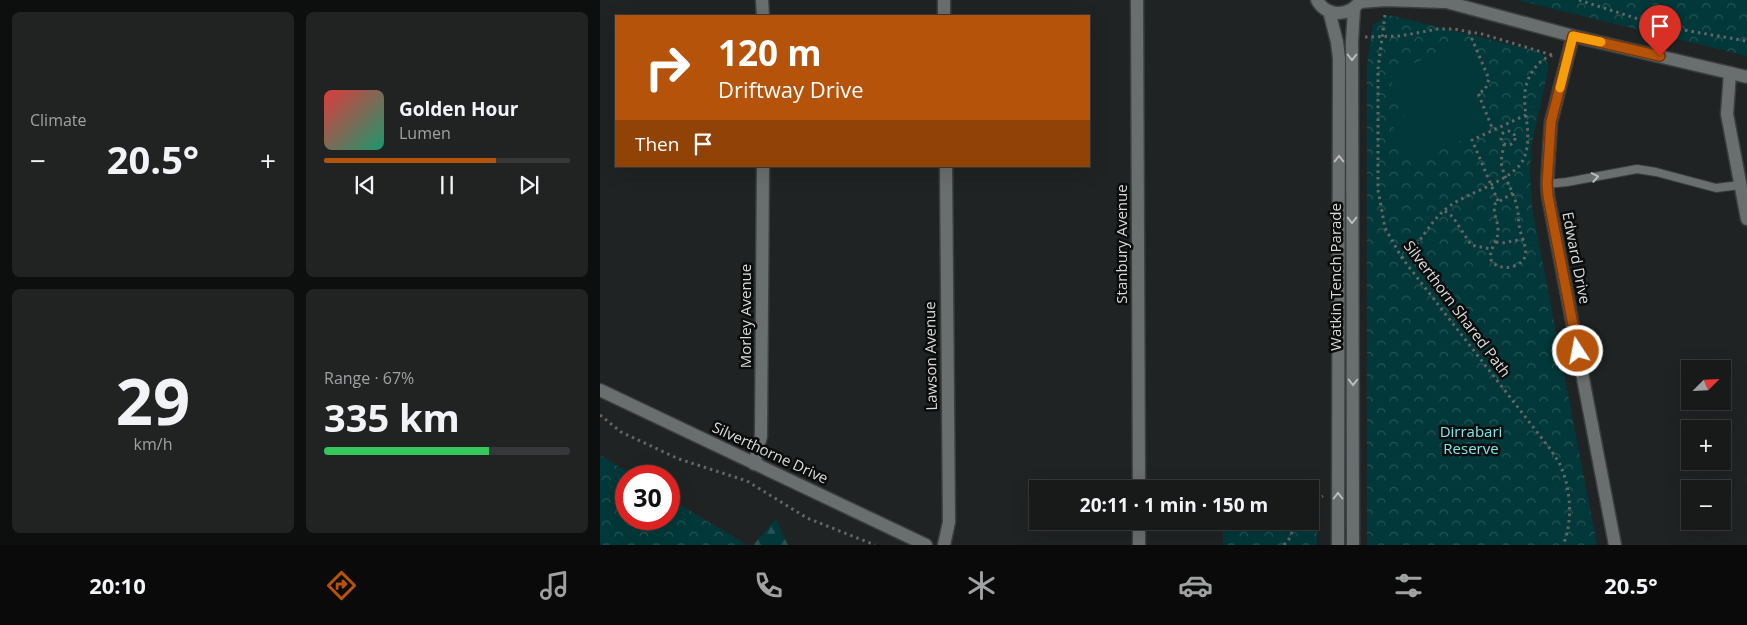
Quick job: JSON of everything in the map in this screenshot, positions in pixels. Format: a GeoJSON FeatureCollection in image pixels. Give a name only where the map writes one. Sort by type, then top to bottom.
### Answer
{"type":"FeatureCollection","features":[{"type":"Feature","properties":{"kind":"street"},"geometry":{"type":"LineString","coordinates":[[762,0],[763,15]]}},
{"type":"Feature","properties":{"kind":"street"},"geometry":{"type":"LineString","coordinates":[[944,0],[944,15]]}},
{"type":"Feature","properties":{"kind":"street","name":"Stanbury Avenue"},"geometry":{"type":"LineString","coordinates":[[1137,0],[1139,480]]}},
{"type":"Feature","properties":{"kind":"street"},"geometry":{"type":"LineString","coordinates":[[1319,4],[1342,13],[1358,4],[1386,0],[1442,1],[1573,36],[1747,77]]}},
{"type":"Feature","properties":{"kind":"street","name":"Watkin Tench Parade"},"geometry":{"type":"LineString","coordinates":[[1319,4],[1337,42],[1339,58],[1338,545]]}},
{"type":"Feature","properties":{"kind":"street","name":"Watkin Tench Parade"},"geometry":{"type":"LineString","coordinates":[[1353,545],[1352,41],[1358,4]]}},
{"type":"Feature","properties":{"kind":"street","name":"Edward Drive"},"geometry":{"type":"LineString","coordinates":[[1573,36],[1551,122],[1547,184],[1615,545]]}},
{"type":"Feature","properties":{"kind":"street"},"geometry":{"type":"LineString","coordinates":[[1730,73],[1727,114],[1747,219]]}},
{"type":"Feature","properties":{"kind":"street","name":"Morley Avenue"},"geometry":{"type":"LineString","coordinates":[[754,464],[762,436],[763,167]]}},
{"type":"Feature","properties":{"kind":"street","name":"Lawson Avenue"},"geometry":{"type":"LineString","coordinates":[[944,545],[949,522],[946,167]]}},
{"type":"Feature","properties":{"kind":"street","name":"Silverthorne Drive"},"geometry":{"type":"LineString","coordinates":[[600,390],[926,545]]}},
{"type":"Feature","properties":{"kind":"street"},"geometry":{"type":"LineString","coordinates":[[1139,530],[1139,545]]}},
{"type":"Feature","properties":{"kind":"lane"},"geometry":{"type":"LineString","coordinates":[[1547,184],[1637,169],[1656,172],[1716,188],[1740,185]]}},
{"type":"Feature","properties":{"kind":"path"},"geometry":{"type":"LineString","coordinates":[[1579,0],[1660,26],[1747,41]]}},
{"type":"Feature","properties":{"kind":"path","name":"Silverthorn Shared Path"},"geometry":{"type":"LineString","coordinates":[[1384,9],[1385,19],[1378,69],[1378,190],[1385,228],[1402,258],[1551,450],[1561,466],[1569,493],[1568,534],[1563,545]]}},
{"type":"Feature","properties":{"kind":"path"},"geometry":{"type":"LineString","coordinates":[[1365,37],[1400,36],[1438,29],[1469,31],[1553,56]]}},
{"type":"Feature","properties":{"kind":"path"},"geometry":{"type":"LineString","coordinates":[[1469,31],[1489,80],[1485,90],[1478,93],[1493,130]]}},
{"type":"Feature","properties":{"kind":"path"},"geometry":{"type":"LineString","coordinates":[[1402,258],[1416,246],[1429,225],[1445,211],[1464,197],[1516,170],[1524,158],[1528,137],[1525,92],[1534,70],[1545,58],[1559,54]]}},
{"type":"Feature","properties":{"kind":"path"},"geometry":{"type":"LineString","coordinates":[[1498,201],[1472,140],[1526,115]]}},
{"type":"Feature","properties":{"kind":"path"},"geometry":{"type":"LineString","coordinates":[[1504,144],[1511,144],[1514,141],[1515,136],[1512,132],[1508,131],[1502,134],[1501,141],[1504,144],[1502,166],[1513,193],[1518,209],[1520,231],[1526,248],[1525,257],[1519,264],[1509,268],[1499,267],[1492,263],[1489,256],[1491,248],[1496,242],[1498,231],[1494,209],[1498,201],[1513,193]]}},
{"type":"Feature","properties":{"kind":"path"},"geometry":{"type":"LineString","coordinates":[[1445,211],[1453,217],[1472,245],[1491,248]]}},
{"type":"Feature","properties":{"kind":"path"},"geometry":{"type":"LineString","coordinates":[[1496,242],[1502,243],[1524,239]]}},
{"type":"Feature","properties":{"kind":"path"},"geometry":{"type":"LineString","coordinates":[[600,415],[620,432],[679,459],[747,480],[807,518],[875,545]]}},
{"type":"Feature","properties":{"kind":"path"},"geometry":{"type":"LineString","coordinates":[[1319,498],[1323,496]]}},
{"type":"Feature","properties":{"kind":"path"},"geometry":{"type":"LineString","coordinates":[[1284,545],[1290,539],[1294,530]]}},
{"type":"Feature","properties":{"kind":"green space"},"geometry":{"type":"Polygon","coordinates":[[[1517,0],[1747,0],[1747,56],[1517,0]]]}},
{"type":"Feature","properties":{"kind":"green space","name":"Dirrabari Reserve"},"geometry":{"type":"Polygon","coordinates":[[[1389,15],[1541,52],[1549,66],[1532,143],[1530,170],[1532,207],[1597,545],[1367,545],[1367,65],[1373,25],[1389,15]]]}},
{"type":"Feature","properties":{"kind":"green space"},"geometry":{"type":"Polygon","coordinates":[[[1467,41],[1472,43],[1487,78],[1485,83],[1473,88],[1489,125],[1486,130],[1414,161],[1407,158],[1393,126],[1396,120],[1407,115],[1389,76],[1391,73],[1467,41]]]}},
{"type":"Feature","properties":{"kind":"green space"},"geometry":{"type":"Polygon","coordinates":[[[600,455],[616,465],[615,530],[680,530],[680,505],[747,545],[600,545],[600,455]]]}},
{"type":"Feature","properties":{"kind":"green space"},"geometry":{"type":"Polygon","coordinates":[[[776,519],[788,545],[753,545],[776,519]]]}},
{"type":"Feature","properties":{"kind":"green space"},"geometry":{"type":"Polygon","coordinates":[[[1223,530],[1317,530],[1317,545],[1223,545],[1223,530]]]}},
{"type":"Feature","properties":{"kind":"slow traffic"},"geometry":{"type":"LineString","coordinates":[[1560,88],[1573,36],[1601,42]]}},
{"type":"Feature","properties":{"kind":"route"},"geometry":{"type":"LineString","coordinates":[[1578,351],[1547,184],[1551,122],[1573,36],[1660,56]]}}]}
